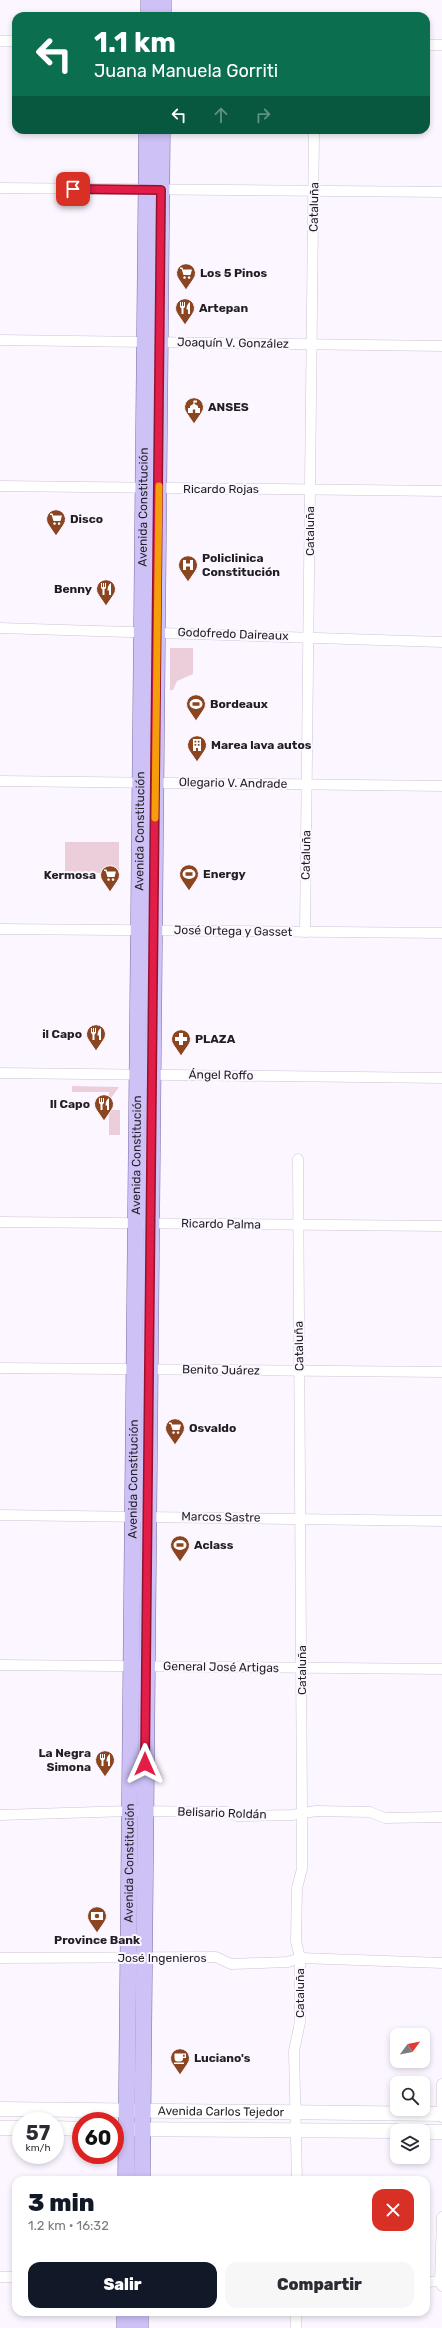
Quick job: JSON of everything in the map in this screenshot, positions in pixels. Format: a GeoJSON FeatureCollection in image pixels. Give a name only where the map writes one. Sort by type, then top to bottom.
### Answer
{"type":"FeatureCollection","features":[{"type":"Feature","properties":{"kind":"main road"},"geometry":{"type":"LineString","coordinates":[[149,0],[149,12]]}},
{"type":"Feature","properties":{"kind":"main road"},"geometry":{"type":"LineString","coordinates":[[163,0],[163,12]]}},
{"type":"Feature","properties":{"kind":"main road","name":"Avenida Constitución"},"geometry":{"type":"LineString","coordinates":[[126,2176],[128,2129],[135,2110],[153,342],[154,190],[148,134]]}},
{"type":"Feature","properties":{"kind":"main road","name":"Avenida Constitución"},"geometry":{"type":"LineString","coordinates":[[154,190],[161,134]]}},
{"type":"Feature","properties":{"kind":"main road","name":"Avenida Carlos Tejedor"},"geometry":{"type":"LineString","coordinates":[[0,2109],[442,2115]]}},
{"type":"Feature","properties":{"kind":"main road"},"geometry":{"type":"LineString","coordinates":[[0,2128],[12,2128]]}},
{"type":"Feature","properties":{"kind":"main road","name":"Avenida Constitución"},"geometry":{"type":"LineString","coordinates":[[128,2129],[141,2176]]}},
{"type":"Feature","properties":{"kind":"main road","name":"Avenida Carlos Tejedor"},"geometry":{"type":"LineString","coordinates":[[128,2129],[390,2131]]}},
{"type":"Feature","properties":{"kind":"main road"},"geometry":{"type":"LineString","coordinates":[[430,2132],[442,2132]]}},
{"type":"Feature","properties":{"kind":"main road"},"geometry":{"type":"LineString","coordinates":[[125,2316],[125,2328]]}},
{"type":"Feature","properties":{"kind":"main road"},"geometry":{"type":"LineString","coordinates":[[140,2316],[140,2328]]}},
{"type":"Feature","properties":{"kind":"street"},"geometry":{"type":"LineString","coordinates":[[0,41],[12,41]]}},
{"type":"Feature","properties":{"kind":"street"},"geometry":{"type":"LineString","coordinates":[[430,44],[442,45]]}},
{"type":"Feature","properties":{"kind":"street","name":"Cataluña"},"geometry":{"type":"LineString","coordinates":[[305,932],[314,134]]}},
{"type":"Feature","properties":{"kind":"street"},"geometry":{"type":"LineString","coordinates":[[0,188],[442,192]]}},
{"type":"Feature","properties":{"kind":"street","name":"Joaquín V. González"},"geometry":{"type":"LineString","coordinates":[[0,340],[442,346]]}},
{"type":"Feature","properties":{"kind":"street","name":"Ricardo Rojas"},"geometry":{"type":"LineString","coordinates":[[0,486],[442,491]]}},
{"type":"Feature","properties":{"kind":"street","name":"Godofredo Daireaux"},"geometry":{"type":"LineString","coordinates":[[0,628],[442,642]]}},
{"type":"Feature","properties":{"kind":"street","name":"Olegario V. Andrade"},"geometry":{"type":"LineString","coordinates":[[0,781],[442,786]]}},
{"type":"Feature","properties":{"kind":"street","name":"José Ortega y Gasset"},"geometry":{"type":"LineString","coordinates":[[0,929],[442,933]]}},
{"type":"Feature","properties":{"kind":"street","name":"Ángel Roffo"},"geometry":{"type":"LineString","coordinates":[[0,1073],[442,1078]]}},
{"type":"Feature","properties":{"kind":"street","name":"Cataluña"},"geometry":{"type":"LineString","coordinates":[[297,2176],[294,2112],[294,2051],[300,2022],[300,1958],[296,1941],[297,1888],[302,1869],[298,1159]]}},
{"type":"Feature","properties":{"kind":"street","name":"Ricardo Palma"},"geometry":{"type":"LineString","coordinates":[[0,1222],[442,1226]]}},
{"type":"Feature","properties":{"kind":"street","name":"Benito Juárez"},"geometry":{"type":"LineString","coordinates":[[0,1368],[442,1372]]}},
{"type":"Feature","properties":{"kind":"street","name":"Marcos Sastre"},"geometry":{"type":"LineString","coordinates":[[0,1515],[442,1521]]}},
{"type":"Feature","properties":{"kind":"street","name":"General José Artigas"},"geometry":{"type":"LineString","coordinates":[[0,1665],[442,1669]]}},
{"type":"Feature","properties":{"kind":"street","name":"Belisario Roldán"},"geometry":{"type":"LineString","coordinates":[[0,1815],[138,1811],[227,1812],[237,1816],[323,1811],[370,1812],[385,1818],[442,1817]]}},
{"type":"Feature","properties":{"kind":"street","name":"José Ingenieros"},"geometry":{"type":"LineString","coordinates":[[0,1958],[216,1957],[231,1964],[288,1962],[300,1958],[442,1963]]}},
{"type":"Feature","properties":{"kind":"street"},"geometry":{"type":"LineString","coordinates":[[442,2084],[442,2115]]}},
{"type":"Feature","properties":{"kind":"street"},"geometry":{"type":"LineString","coordinates":[[430,2282],[441,2283],[442,2217]]}},
{"type":"Feature","properties":{"kind":"street"},"geometry":{"type":"LineString","coordinates":[[0,2277],[12,2277]]}},
{"type":"Feature","properties":{"kind":"street"},"geometry":{"type":"LineString","coordinates":[[296,2316],[296,2328]]}},
{"type":"Feature","properties":{"kind":"shaded area"},"geometry":{"type":"Polygon","coordinates":[[[170,648],[193,648],[193,674],[177,681],[173,690],[170,690],[170,648]]]}},
{"type":"Feature","properties":{"kind":"shaded area"},"geometry":{"type":"Polygon","coordinates":[[[65,842],[119,842],[119,873],[65,873],[65,842]]]}},
{"type":"Feature","properties":{"kind":"shaded area"},"geometry":{"type":"Polygon","coordinates":[[[72,1086],[119,1087],[109,1101],[109,1092],[72,1092],[72,1086]]]}},
{"type":"Feature","properties":{"kind":"shaded area"},"geometry":{"type":"Polygon","coordinates":[[[109,1110],[120,1110],[120,1135],[109,1135],[109,1110]]]}},
{"type":"Feature","properties":{"kind":"slow traffic"},"geometry":{"type":"LineString","coordinates":[[155,818],[159,486]]}},
{"type":"Feature","properties":{"kind":"place","name":"Los 5 Pinos"},"geometry":{"type":"Point","coordinates":[186,290]}},
{"type":"Feature","properties":{"kind":"place","name":"Artepan"},"geometry":{"type":"Point","coordinates":[185,325]}},
{"type":"Feature","properties":{"kind":"place","name":"ANSES"},"geometry":{"type":"Point","coordinates":[194,424]}},
{"type":"Feature","properties":{"kind":"place","name":"Disco"},"geometry":{"type":"Point","coordinates":[56,536]}},
{"type":"Feature","properties":{"kind":"place","name":"Policlinica Constitución"},"geometry":{"type":"Point","coordinates":[188,582]}},
{"type":"Feature","properties":{"kind":"place","name":"Benny"},"geometry":{"type":"Point","coordinates":[106,606]}},
{"type":"Feature","properties":{"kind":"place","name":"Bordeaux"},"geometry":{"type":"Point","coordinates":[196,721]}},
{"type":"Feature","properties":{"kind":"place","name":"Marea lava autos"},"geometry":{"type":"Point","coordinates":[197,762]}},
{"type":"Feature","properties":{"kind":"place","name":"Energy"},"geometry":{"type":"Point","coordinates":[189,891]}},
{"type":"Feature","properties":{"kind":"place","name":"Kermosa"},"geometry":{"type":"Point","coordinates":[110,892]}},
{"type":"Feature","properties":{"kind":"place","name":"il Capo"},"geometry":{"type":"Point","coordinates":[96,1051]}},
{"type":"Feature","properties":{"kind":"place","name":"PLAZA"},"geometry":{"type":"Point","coordinates":[181,1056]}},
{"type":"Feature","properties":{"kind":"place","name":"Il Capo"},"geometry":{"type":"Point","coordinates":[104,1121]}},
{"type":"Feature","properties":{"kind":"place","name":"Osvaldo"},"geometry":{"type":"Point","coordinates":[175,1445]}},
{"type":"Feature","properties":{"kind":"place","name":"Aclass"},"geometry":{"type":"Point","coordinates":[180,1562]}},
{"type":"Feature","properties":{"kind":"place","name":"La Negra Simona"},"geometry":{"type":"Point","coordinates":[105,1777]}},
{"type":"Feature","properties":{"kind":"place","name":"Province Bank"},"geometry":{"type":"Point","coordinates":[97,1933]}},
{"type":"Feature","properties":{"kind":"place","name":"Luciano's"},"geometry":{"type":"Point","coordinates":[180,2075]}},
{"type":"Feature","properties":{"kind":"route"},"geometry":{"type":"LineString","coordinates":[[73,189],[161,190],[145,1764]]}}]}
